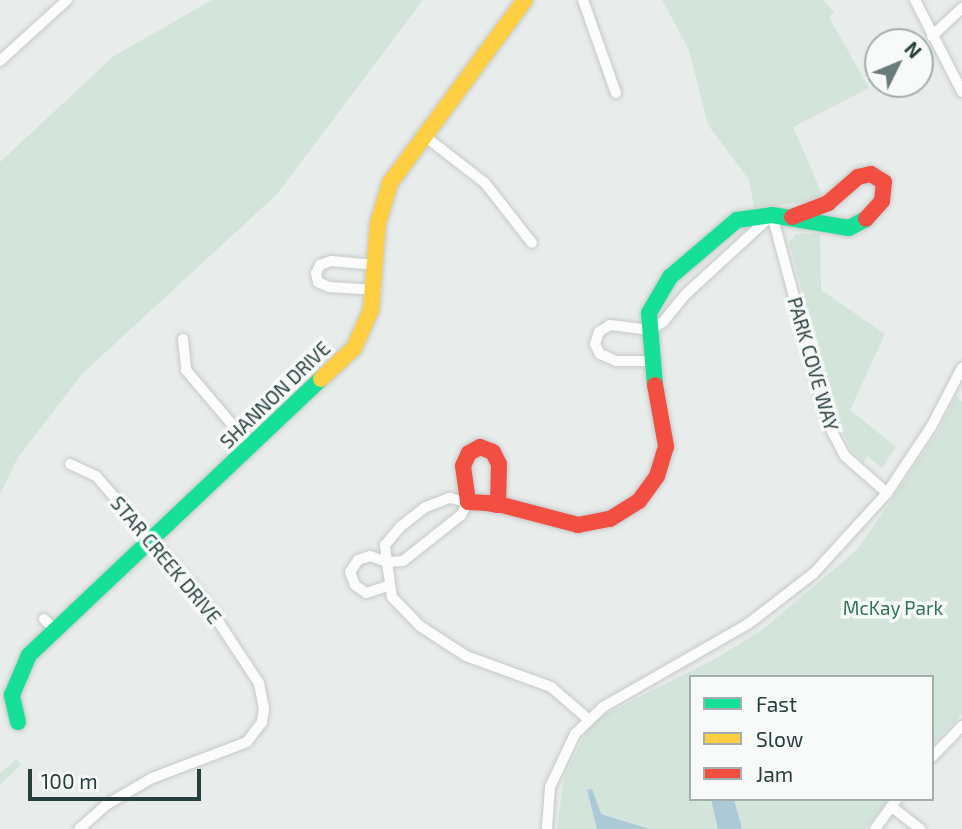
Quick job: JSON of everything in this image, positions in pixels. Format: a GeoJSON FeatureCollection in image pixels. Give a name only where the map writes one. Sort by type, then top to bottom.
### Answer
{"type":"FeatureCollection","features":[{"type":"Feature","properties":{"kind":"street"},"geometry":{"type":"LineString","coordinates":[[2,54],[67,0]]}},
{"type":"Feature","properties":{"kind":"street","name":"SHANNON DRIVE"},"geometry":{"type":"LineString","coordinates":[[18,722],[12,695],[15,681],[50,625],[152,540],[354,348],[376,290],[382,204],[400,164],[525,0]]}},
{"type":"Feature","properties":{"kind":"street"},"geometry":{"type":"LineString","coordinates":[[583,0],[616,93]]}},
{"type":"Feature","properties":{"kind":"street"},"geometry":{"type":"LineString","coordinates":[[915,0],[928,28]]}},
{"type":"Feature","properties":{"kind":"street"},"geometry":{"type":"LineString","coordinates":[[934,34],[962,8]]}},
{"type":"Feature","properties":{"kind":"street"},"geometry":{"type":"LineString","coordinates":[[934,40],[962,92]]}},
{"type":"Feature","properties":{"kind":"street"},"geometry":{"type":"LineString","coordinates":[[422,135],[485,183],[532,243]]}},
{"type":"Feature","properties":{"kind":"street"},"geometry":{"type":"LineString","coordinates":[[588,719],[551,687],[494,668],[444,643],[398,606],[388,586],[386,545],[426,507],[450,498],[498,505],[578,526],[610,519],[639,501],[657,475],[666,446],[664,416],[650,361],[652,305],[670,277],[737,220],[772,215],[849,228],[869,218],[882,201],[884,182],[871,174],[858,177],[828,203],[792,218]]}},
{"type":"Feature","properties":{"kind":"street"},"geometry":{"type":"LineString","coordinates":[[651,330],[772,215]]}},
{"type":"Feature","properties":{"kind":"street","name":"PARK COVE WAY"},"geometry":{"type":"LineString","coordinates":[[772,215],[829,426],[845,456],[887,493]]}},
{"type":"Feature","properties":{"kind":"street"},"geometry":{"type":"LineString","coordinates":[[376,265],[331,261],[320,265],[316,273],[318,282],[328,287],[376,290]]}},
{"type":"Feature","properties":{"kind":"street"},"geometry":{"type":"LineString","coordinates":[[650,361],[616,361],[600,354],[595,344],[599,332],[610,325],[651,330]]}},
{"type":"Feature","properties":{"kind":"street"},"geometry":{"type":"LineString","coordinates":[[183,339],[186,370],[251,447]]}},
{"type":"Feature","properties":{"kind":"street"},"geometry":{"type":"LineString","coordinates":[[547,829],[556,766],[588,719],[619,697],[713,646],[782,599],[844,543],[887,493],[962,368]]}},
{"type":"Feature","properties":{"kind":"street"},"geometry":{"type":"LineString","coordinates":[[388,586],[366,593],[355,585],[350,572],[358,560],[370,556],[387,562],[402,561],[461,515],[468,502],[463,466],[468,453],[480,447],[493,452],[499,464],[498,505]]}},
{"type":"Feature","properties":{"kind":"street","name":"STAR CREEK DRIVE"},"geometry":{"type":"LineString","coordinates":[[70,464],[96,476],[204,600],[259,683],[270,709],[247,742],[140,784],[79,829]]}},
{"type":"Feature","properties":{"kind":"street"},"geometry":{"type":"LineString","coordinates":[[934,755],[962,726]]}},
{"type":"Feature","properties":{"kind":"street"},"geometry":{"type":"LineString","coordinates":[[875,829],[894,803],[920,829]]}},
{"type":"Feature","properties":{"kind":"green space"},"geometry":{"type":"Polygon","coordinates":[[[212,0],[423,0],[277,194],[82,374],[17,459],[0,494],[0,162],[114,56],[212,0]]]}},
{"type":"Feature","properties":{"kind":"green space"},"geometry":{"type":"Polygon","coordinates":[[[662,0],[823,0],[834,12],[829,17],[864,79],[864,91],[793,127],[823,196],[808,202],[754,207],[749,180],[708,125],[689,50],[662,0]]]}},
{"type":"Feature","properties":{"kind":"green space"},"geometry":{"type":"Polygon","coordinates":[[[796,234],[820,234],[821,290],[885,334],[850,410],[896,447],[882,468],[867,456],[863,462],[851,449],[836,418],[789,242],[796,234]]]}},
{"type":"Feature","properties":{"kind":"green space","name":"McKay Park"},"geometry":{"type":"Polygon","coordinates":[[[956,396],[962,402],[962,714],[934,743],[934,675],[689,675],[689,801],[887,801],[865,829],[557,829],[564,777],[588,728],[602,716],[722,655],[763,629],[857,550],[938,432],[956,396]]]}},
{"type":"Feature","properties":{"kind":"green space"},"geometry":{"type":"Polygon","coordinates":[[[16,759],[21,765],[0,785],[0,774],[16,759]]]}},
{"type":"Feature","properties":{"kind":"water"},"geometry":{"type":"Polygon","coordinates":[[[592,789],[601,814],[649,829],[597,829],[587,790],[592,789]]]}},
{"type":"Feature","properties":{"kind":"water"},"geometry":{"type":"Polygon","coordinates":[[[711,801],[735,801],[742,829],[718,829],[711,801]]]}},
{"type":"Feature","properties":{"kind":"traffic: fast"},"geometry":{"type":"LineString","coordinates":[[655,385],[649,313],[670,277],[737,220],[772,215],[849,228],[866,219]]}},
{"type":"Feature","properties":{"kind":"traffic: fast"},"geometry":{"type":"LineString","coordinates":[[18,722],[12,695],[29,655],[321,379]]}},
{"type":"Feature","properties":{"kind":"traffic: slow"},"geometry":{"type":"LineString","coordinates":[[321,379],[354,348],[371,310],[378,223],[390,183],[525,0]]}},
{"type":"Feature","properties":{"kind":"traffic: jam"},"geometry":{"type":"LineString","coordinates":[[792,217],[828,203],[858,177],[871,174],[884,182],[882,201],[866,219]]}},
{"type":"Feature","properties":{"kind":"traffic: jam"},"geometry":{"type":"LineString","coordinates":[[498,505],[499,464],[493,452],[480,447],[469,453],[463,466],[468,502],[487,503],[498,505],[502,505],[578,525],[610,519],[639,501],[657,476],[666,446],[655,385]]}}]}
